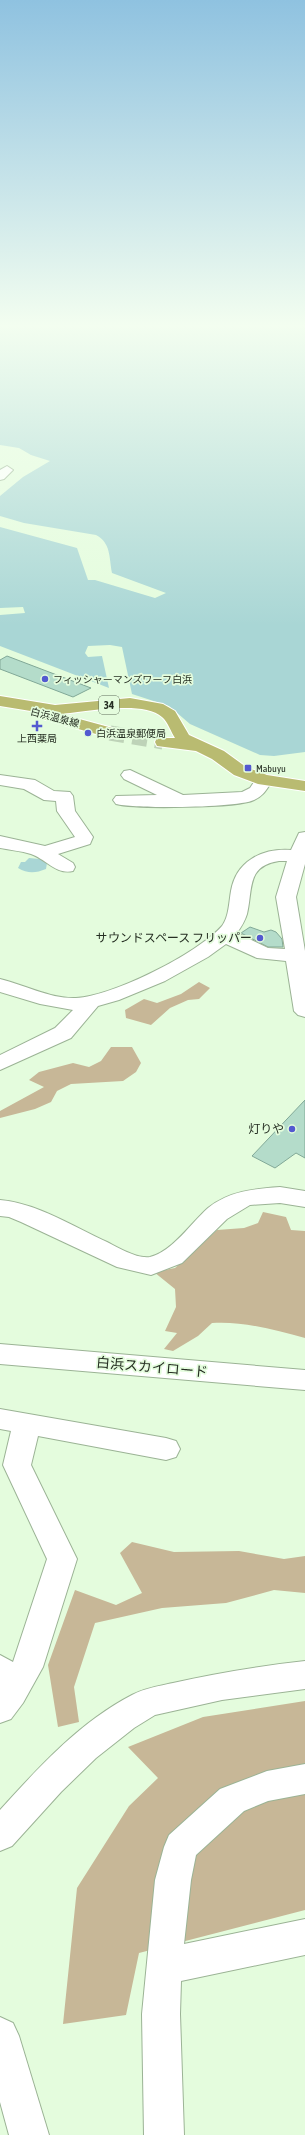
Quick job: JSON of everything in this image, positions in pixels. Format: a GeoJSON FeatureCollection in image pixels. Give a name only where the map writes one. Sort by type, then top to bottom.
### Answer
{"type":"FeatureCollection","features":[{"type":"Feature","properties":{"kind":"main road","name":"白浜温泉線"},"geometry":{"type":"LineString","coordinates":[[0,701],[110,732]]}},
{"type":"Feature","properties":{"kind":"main road","name":"白浜温泉線"},"geometry":{"type":"LineString","coordinates":[[0,701],[55,710],[130,703],[148,705],[165,710],[173,719],[182,738],[218,755],[240,771],[264,780],[305,786]]}},
{"type":"Feature","properties":{"kind":"main road","name":"白浜温泉線"},"geometry":{"type":"LineString","coordinates":[[163,742],[201,746]]}},
{"type":"Feature","properties":{"kind":"street"},"geometry":{"type":"LineString","coordinates":[[130,775],[180,801]]}},
{"type":"Feature","properties":{"kind":"street"},"geometry":{"type":"LineString","coordinates":[[0,780],[29,784],[50,796],[64,796],[66,811],[84,837],[84,840],[42,853]]}},
{"type":"Feature","properties":{"kind":"street"},"geometry":{"type":"LineString","coordinates":[[122,800],[180,801],[247,797],[256,792],[264,780]]}},
{"type":"Feature","properties":{"kind":"street"},"geometry":{"type":"LineString","coordinates":[[305,837],[286,897],[305,1011]]}},
{"type":"Feature","properties":{"kind":"street"},"geometry":{"type":"LineString","coordinates":[[0,842],[42,853],[66,867]]}},
{"type":"Feature","properties":{"kind":"street"},"geometry":{"type":"LineString","coordinates":[[0,985],[60,1002],[75,1004],[88,1003],[114,996],[151,980],[185,962],[224,935],[230,929],[238,912],[241,886],[251,867],[265,857],[285,855],[298,856]]}},
{"type":"Feature","properties":{"kind":"street"},"geometry":{"type":"LineString","coordinates":[[224,935],[264,954],[296,955]]}},
{"type":"Feature","properties":{"kind":"street"},"geometry":{"type":"LineString","coordinates":[[0,1063],[63,1033],[87,1008],[88,1003]]}},
{"type":"Feature","properties":{"kind":"street"},"geometry":{"type":"LineString","coordinates":[[0,1208],[12,1209],[30,1216],[126,1261],[151,1266],[173,1257],[218,1212],[245,1198],[280,1195],[305,1199]]}},
{"type":"Feature","properties":{"kind":"street","name":"白浜スカイロード"},"geometry":{"type":"LineString","coordinates":[[0,1354],[305,1380]]}},
{"type":"Feature","properties":{"kind":"street"},"geometry":{"type":"LineString","coordinates":[[4,1690],[27,1667],[62,1559],[17,1466],[14,1421],[166,1448]]}},
{"type":"Feature","properties":{"kind":"street"},"geometry":{"type":"LineString","coordinates":[[0,1836],[46,1784],[92,1739],[145,1705],[185,1693],[247,1681],[305,1675]]}},
{"type":"Feature","properties":{"kind":"street"},"geometry":{"type":"LineString","coordinates":[[164,2135],[161,2014],[164,1966],[173,1880],[181,1847],[206,1822],[232,1800],[267,1786],[305,1779]]}},
{"type":"Feature","properties":{"kind":"street"},"geometry":{"type":"LineString","coordinates":[[164,1966],[305,1937]]}},
{"type":"Feature","properties":{"kind":"street"},"geometry":{"type":"LineString","coordinates":[[0,2036],[29,2135]]}},
{"type":"Feature","properties":{"kind":"shaded area"},"geometry":{"type":"Polygon","coordinates":[[[199,982],[210,988],[199,999],[188,1000],[170,1008],[151,1025],[126,1018],[125,1010],[144,999],[157,1003],[181,994],[199,982]]]}},
{"type":"Feature","properties":{"kind":"shaded area"},"geometry":{"type":"Polygon","coordinates":[[[111,1047],[132,1047],[141,1063],[136,1072],[123,1081],[71,1084],[57,1091],[51,1102],[35,1109],[0,1118],[0,1111],[44,1087],[29,1080],[39,1072],[73,1063],[89,1067],[101,1061],[111,1047]]]}},
{"type":"Feature","properties":{"kind":"shaded area"},"geometry":{"type":"Polygon","coordinates":[[[263,1212],[286,1217],[291,1230],[305,1231],[305,1338],[270,1329],[236,1323],[212,1323],[198,1336],[173,1351],[164,1349],[177,1333],[165,1331],[176,1307],[175,1289],[154,1272],[175,1268],[217,1230],[244,1228],[258,1223],[263,1212]]]}},
{"type":"Feature","properties":{"kind":"shaded area"},"geometry":{"type":"Polygon","coordinates":[[[132,1542],[174,1552],[239,1551],[284,1559],[305,1556],[305,1593],[274,1590],[226,1603],[162,1608],[95,1623],[74,1687],[79,1722],[58,1727],[48,1665],[75,1590],[116,1605],[142,1593],[120,1553],[132,1542]]]}},
{"type":"Feature","properties":{"kind":"shaded area"},"geometry":{"type":"Polygon","coordinates":[[[305,1701],[305,1910],[139,1953],[126,2015],[63,2024],[77,1888],[129,1806],[158,1778],[128,1747],[203,1717],[305,1701]]]}},
{"type":"Feature","properties":{"kind":"water"},"geometry":{"type":"Polygon","coordinates":[[[0,427],[305,427],[305,752],[274,756],[260,755],[190,724],[169,706],[132,694],[122,647],[110,645],[88,646],[85,653],[88,657],[102,656],[109,688],[0,646],[0,615],[25,613],[23,607],[0,608],[0,527],[77,548],[88,580],[95,580],[155,598],[166,593],[112,573],[107,546],[101,538],[96,535],[24,523],[0,516],[0,496],[23,477],[50,461],[31,455],[19,448],[0,445],[0,427]]]}},
{"type":"Feature","properties":{"kind":"water"},"geometry":{"type":"Polygon","coordinates":[[[29,858],[40,859],[47,863],[46,869],[32,872],[18,868],[21,862],[25,862],[29,858]]]}},
{"type":"Feature","properties":{"kind":"building","name":"フィッシャーマンズワーフ白浜"},"geometry":{"type":"Polygon","coordinates":[[[7,656],[91,688],[73,697],[0,669],[0,660],[7,656]]]}},
{"type":"Feature","properties":{"kind":"building","name":"サウンドスペース フリッパー"},"geometry":{"type":"Polygon","coordinates":[[[250,927],[264,932],[271,930],[276,932],[282,939],[283,947],[268,947],[241,933],[250,927]]]}},
{"type":"Feature","properties":{"kind":"building","name":"灯りや"},"geometry":{"type":"Polygon","coordinates":[[[305,1100],[305,1158],[296,1153],[275,1168],[252,1156],[305,1100]]]}},
{"type":"Feature","properties":{"kind":"tunnel"},"geometry":{"type":"LineString","coordinates":[[110,733],[163,742]]}},
{"type":"Feature","properties":{"kind":"place","name":"フィッシャーマンズワーフ白浜"},"geometry":{"type":"Point","coordinates":[45,679]}},
{"type":"Feature","properties":{"kind":"place","name":"上西薬局"},"geometry":{"type":"Point","coordinates":[37,726]}},
{"type":"Feature","properties":{"kind":"place","name":"白浜温泉郵便局"},"geometry":{"type":"Point","coordinates":[88,733]}},
{"type":"Feature","properties":{"kind":"place","name":"Mabuyu"},"geometry":{"type":"Point","coordinates":[248,768]}},
{"type":"Feature","properties":{"kind":"place","name":"サウンドスペース フリッパー"},"geometry":{"type":"Point","coordinates":[260,938]}},
{"type":"Feature","properties":{"kind":"place","name":"灯りや"},"geometry":{"type":"Point","coordinates":[292,1129]}}]}
